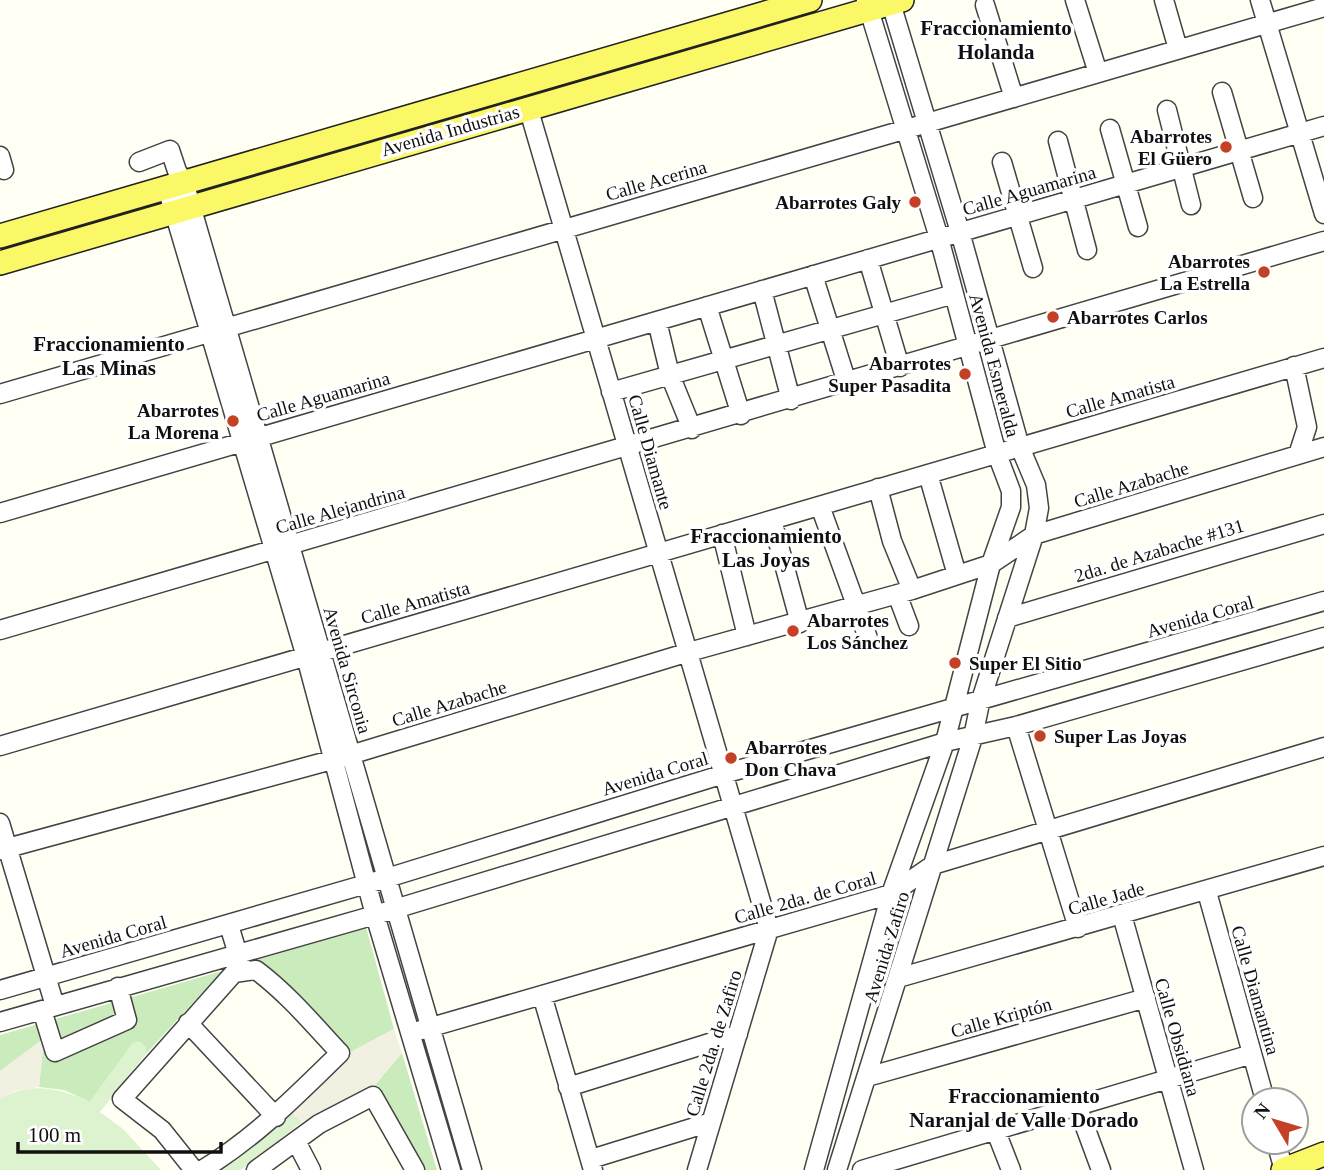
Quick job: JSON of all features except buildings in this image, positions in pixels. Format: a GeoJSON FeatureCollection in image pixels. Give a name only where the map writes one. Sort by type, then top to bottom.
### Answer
{"type":"FeatureCollection","features":[{"type":"Feature","properties":{"kind":"main road","name":"Avenida Industrias"},"geometry":{"type":"LineString","coordinates":[[0,262],[178,196],[810,0]]}},
{"type":"Feature","properties":{"kind":"main road","name":"Avenida Industrias"},"geometry":{"type":"LineString","coordinates":[[0,236],[178,196],[528,107],[883,3]]}},
{"type":"Feature","properties":{"kind":"main road"},"geometry":{"type":"LineString","coordinates":[[1283,1170],[1324,1154]]}},
{"type":"Feature","properties":{"kind":"street"},"geometry":{"type":"LineString","coordinates":[[1075,0],[1098,73]]}},
{"type":"Feature","properties":{"kind":"street"},"geometry":{"type":"LineString","coordinates":[[1164,0],[1178,49]]}},
{"type":"Feature","properties":{"kind":"street"},"geometry":{"type":"LineString","coordinates":[[1260,0],[1324,214]]}},
{"type":"Feature","properties":{"kind":"street","name":"Avenida Esmeralda"},"geometry":{"type":"LineString","coordinates":[[883,3],[927,123],[1020,447],[1036,485],[1039,508],[1034,535],[979,703],[973,737]]}},
{"type":"Feature","properties":{"kind":"street","name":"Avenida Esmeralda"},"geometry":{"type":"LineString","coordinates":[[883,3],[904,130],[939,238],[996,454],[1011,491],[1010,507],[991,564],[951,710],[945,742]]}},
{"type":"Feature","properties":{"kind":"street"},"geometry":{"type":"LineString","coordinates":[[985,5],[1014,97]]}},
{"type":"Feature","properties":{"kind":"street","name":"Calle Acerina"},"geometry":{"type":"LineString","coordinates":[[0,394],[1324,7]]}},
{"type":"Feature","properties":{"kind":"street"},"geometry":{"type":"LineString","coordinates":[[1222,92],[1253,198]]}},
{"type":"Feature","properties":{"kind":"street","name":"Calle Diamante"},"geometry":{"type":"LineString","coordinates":[[528,107],[769,929]]}},
{"type":"Feature","properties":{"kind":"street"},"geometry":{"type":"LineString","coordinates":[[1167,110],[1191,205]]}},
{"type":"Feature","properties":{"kind":"street","name":"Calle Aguamarina"},"geometry":{"type":"LineString","coordinates":[[0,513],[1324,126]]}},
{"type":"Feature","properties":{"kind":"street"},"geometry":{"type":"LineString","coordinates":[[1110,129],[1138,227]]}},
{"type":"Feature","properties":{"kind":"street"},"geometry":{"type":"LineString","coordinates":[[1058,141],[1087,250]]}},
{"type":"Feature","properties":{"kind":"street","name":"Avenida Sirconia"},"geometry":{"type":"LineString","coordinates":[[138,162],[170,150],[177,171],[178,196],[341,757],[375,915],[451,1170]]}},
{"type":"Feature","properties":{"kind":"street"},"geometry":{"type":"LineString","coordinates":[[1002,162],[1033,268]]}},
{"type":"Feature","properties":{"kind":"street","name":"Calle Alejandrina"},"geometry":{"type":"LineString","coordinates":[[0,630],[741,415],[1324,241]]}},
{"type":"Feature","properties":{"kind":"street"},"geometry":{"type":"LineString","coordinates":[[868,259],[900,367]]}},
{"type":"Feature","properties":{"kind":"street"},"geometry":{"type":"LineString","coordinates":[[813,275],[847,383]]}},
{"type":"Feature","properties":{"kind":"street"},"geometry":{"type":"LineString","coordinates":[[762,290],[791,400]]}},
{"type":"Feature","properties":{"kind":"street"},"geometry":{"type":"LineString","coordinates":[[611,392],[954,294]]}},
{"type":"Feature","properties":{"kind":"street"},"geometry":{"type":"LineString","coordinates":[[706,306],[741,415]]}},
{"type":"Feature","properties":{"kind":"street"},"geometry":{"type":"LineString","coordinates":[[657,321],[670,375],[692,429]]}},
{"type":"Feature","properties":{"kind":"street","name":"Calle Amatista"},"geometry":{"type":"LineString","coordinates":[[0,746],[1324,358]]}},
{"type":"Feature","properties":{"kind":"street"},"geometry":{"type":"LineString","coordinates":[[1294,366],[1307,427],[1298,455]]}},
{"type":"Feature","properties":{"kind":"street","name":"Calle Azabache"},"geometry":{"type":"LineString","coordinates":[[4,848],[341,757],[689,652],[904,592],[991,564],[1034,535],[1324,447]]}},
{"type":"Feature","properties":{"kind":"street"},"geometry":{"type":"LineString","coordinates":[[928,474],[957,575]]}},
{"type":"Feature","properties":{"kind":"street"},"geometry":{"type":"LineString","coordinates":[[878,488],[904,592],[909,626]]}},
{"type":"Feature","properties":{"kind":"street"},"geometry":{"type":"LineString","coordinates":[[820,506],[868,638]]}},
{"type":"Feature","properties":{"kind":"street"},"geometry":{"type":"LineString","coordinates":[[772,520],[800,623]]}},
{"type":"Feature","properties":{"kind":"street","name":"2da. de Azabache #131"},"geometry":{"type":"LineString","coordinates":[[1007,618],[1324,524]]}},
{"type":"Feature","properties":{"kind":"street"},"geometry":{"type":"LineString","coordinates":[[722,534],[747,636]]}},
{"type":"Feature","properties":{"kind":"street","name":"Avenida Coral"},"geometry":{"type":"LineString","coordinates":[[0,990],[367,884],[724,774],[979,703],[1324,601]]}},
{"type":"Feature","properties":{"kind":"street"},"geometry":{"type":"LineString","coordinates":[[0,1022],[375,915],[945,742],[1016,726],[1324,636]]}},
{"type":"Feature","properties":{"kind":"street"},"geometry":{"type":"LineString","coordinates":[[1016,726],[1077,928]]}},
{"type":"Feature","properties":{"kind":"street","name":"Avenida Zafiro"},"geometry":{"type":"LineString","coordinates":[[837,1170],[973,737]]}},
{"type":"Feature","properties":{"kind":"street","name":"Avenida Zafiro"},"geometry":{"type":"LineString","coordinates":[[814,1170],[891,894],[945,742]]}},
{"type":"Feature","properties":{"kind":"street","name":"Calle 2da. de Coral"},"geometry":{"type":"LineString","coordinates":[[411,1033],[891,894],[933,864],[1324,747]]}},
{"type":"Feature","properties":{"kind":"street","name":"Avenida Sirconia"},"geometry":{"type":"LineString","coordinates":[[341,757],[387,878],[472,1170]]}},
{"type":"Feature","properties":{"kind":"street"},"geometry":{"type":"LineString","coordinates":[[0,823],[4,848],[46,977],[55,1052],[127,1020],[118,987]]}},
{"type":"Feature","properties":{"kind":"street","name":"Calle Jade"},"geometry":{"type":"LineString","coordinates":[[898,978],[1207,892],[1324,856]]}},
{"type":"Feature","properties":{"kind":"street","name":"Calle Diamantina"},"geometry":{"type":"LineString","coordinates":[[1207,892],[1261,1086]]}},
{"type":"Feature","properties":{"kind":"street","name":"Calle Obsidiana"},"geometry":{"type":"LineString","coordinates":[[1122,915],[1194,1170]]}},
{"type":"Feature","properties":{"kind":"street"},"geometry":{"type":"LineString","coordinates":[[194,1170],[162,1130],[122,1099],[241,965],[229,925]]}},
{"type":"Feature","properties":{"kind":"street","name":"Calle 2da. de Zafiro"},"geometry":{"type":"LineString","coordinates":[[697,1170],[769,929]]}},
{"type":"Feature","properties":{"kind":"street"},"geometry":{"type":"LineString","coordinates":[[202,1170],[236,1150],[276,1116],[340,1053],[288,996],[267,978],[256,970],[234,973]]}},
{"type":"Feature","properties":{"kind":"street"},"geometry":{"type":"LineString","coordinates":[[542,995],[592,1164],[711,1122]]}},
{"type":"Feature","properties":{"kind":"street","name":"Calle Kriptón"},"geometry":{"type":"LineString","coordinates":[[867,1077],[1146,998]]}},
{"type":"Feature","properties":{"kind":"street"},"geometry":{"type":"LineString","coordinates":[[188,1023],[276,1116]]}},
{"type":"Feature","properties":{"kind":"street"},"geometry":{"type":"LineString","coordinates":[[568,1087],[738,1034]]}},
{"type":"Feature","properties":{"kind":"street"},"geometry":{"type":"LineString","coordinates":[[862,1170],[914,1152],[1252,1054]]}},
{"type":"Feature","properties":{"kind":"street"},"geometry":{"type":"LineString","coordinates":[[256,1170],[319,1124],[373,1096],[415,1170]]}},
{"type":"Feature","properties":{"kind":"street"},"geometry":{"type":"LineString","coordinates":[[1077,1105],[1101,1170]]}},
{"type":"Feature","properties":{"kind":"street"},"geometry":{"type":"LineString","coordinates":[[995,1129],[1011,1170]]}},
{"type":"Feature","properties":{"kind":"street"},"geometry":{"type":"LineString","coordinates":[[296,1141],[311,1170]]}},
{"type":"Feature","properties":{"kind":"street"},"geometry":{"type":"LineString","coordinates":[[914,1152],[920,1170]]}},
{"type":"Feature","properties":{"kind":"green space"},"geometry":{"type":"Polygon","coordinates":[[[366,927],[394,1029],[347,1054],[294,990],[257,960],[366,927]]]}},
{"type":"Feature","properties":{"kind":"green space"},"geometry":{"type":"Polygon","coordinates":[[[222,971],[145,1055],[146,1048],[140,1042],[133,1043],[90,1102],[64,1090],[39,1087],[44,1039],[0,1071],[0,1035],[222,971]]]}},
{"type":"Feature","properties":{"kind":"green space"},"geometry":{"type":"Polygon","coordinates":[[[140,1042],[146,1048],[145,1055],[100,1112],[123,1129],[161,1170],[0,1170],[0,1099],[23,1090],[45,1088],[90,1102],[133,1043],[140,1042]]]}},
{"type":"Feature","properties":{"kind":"green space"},"geometry":{"type":"Polygon","coordinates":[[[402,1053],[437,1170],[420,1170],[374,1086],[402,1053]]]}},
{"type":"Feature","properties":{"kind":"green space"},"geometry":{"type":"Polygon","coordinates":[[[292,1112],[302,1122],[241,1170],[213,1170],[292,1112]]]}},
{"type":"Feature","properties":{"kind":"shaded area"},"geometry":{"type":"Polygon","coordinates":[[[394,1029],[402,1053],[374,1086],[302,1122],[292,1112],[347,1054],[394,1029]]]}},
{"type":"Feature","properties":{"kind":"shaded area"},"geometry":{"type":"Polygon","coordinates":[[[44,1038],[39,1087],[15,1091],[0,1099],[0,1071],[44,1038]]]}},
{"type":"Feature","properties":{"kind":"place","name":"Abarrotes El Güero"},"geometry":{"type":"Point","coordinates":[1226,147]}},
{"type":"Feature","properties":{"kind":"place","name":"Abarrotes Galy"},"geometry":{"type":"Point","coordinates":[915,202]}},
{"type":"Feature","properties":{"kind":"place","name":"Abarrotes La Estrella"},"geometry":{"type":"Point","coordinates":[1264,272]}},
{"type":"Feature","properties":{"kind":"place","name":"Abarrotes Carlos"},"geometry":{"type":"Point","coordinates":[1053,317]}},
{"type":"Feature","properties":{"kind":"place","name":"Abarrotes Super Pasadita"},"geometry":{"type":"Point","coordinates":[965,374]}},
{"type":"Feature","properties":{"kind":"place","name":"Abarrotes La Morena"},"geometry":{"type":"Point","coordinates":[233,421]}},
{"type":"Feature","properties":{"kind":"place","name":"Abarrotes Los Sánchez"},"geometry":{"type":"Point","coordinates":[793,631]}},
{"type":"Feature","properties":{"kind":"place","name":"Super El Sitio"},"geometry":{"type":"Point","coordinates":[955,663]}},
{"type":"Feature","properties":{"kind":"place","name":"Super Las Joyas"},"geometry":{"type":"Point","coordinates":[1040,736]}},
{"type":"Feature","properties":{"kind":"place","name":"Abarrotes Don Chava"},"geometry":{"type":"Point","coordinates":[731,758]}},
{"type":"Feature","properties":{"kind":"district","name":"Fraccionamiento Holanda"},"geometry":{"type":"Point","coordinates":[996,40]}},
{"type":"Feature","properties":{"kind":"district","name":"Fraccionamiento Las Minas"},"geometry":{"type":"Point","coordinates":[109,356]}},
{"type":"Feature","properties":{"kind":"district","name":"Fraccionamiento Las Joyas"},"geometry":{"type":"Point","coordinates":[766,548]}},
{"type":"Feature","properties":{"kind":"district","name":"Fraccionamiento Naranjal de Valle Dorado"},"geometry":{"type":"Point","coordinates":[1024,1108]}}]}
